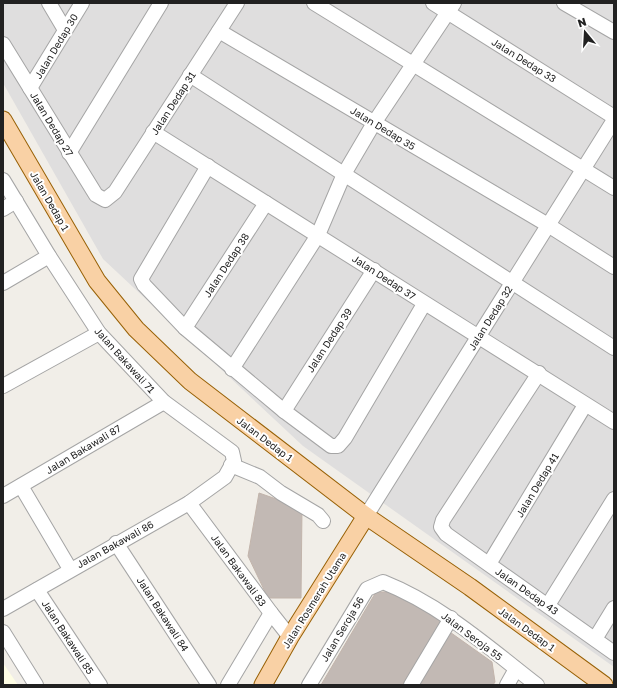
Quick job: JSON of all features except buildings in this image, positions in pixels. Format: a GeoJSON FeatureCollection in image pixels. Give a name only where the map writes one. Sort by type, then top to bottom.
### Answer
{"type":"FeatureCollection","features":[{"type":"Feature","properties":{"kind":"main road","name":"Jalan Dedap 1"},"geometry":{"type":"LineString","coordinates":[[3,120],[97,281],[136,329],[190,381],[366,516],[470,587],[604,685]]}},
{"type":"Feature","properties":{"kind":"main road","name":"Jalan Rosmerah Utama"},"geometry":{"type":"LineString","coordinates":[[263,685],[290,637],[366,516]]}},
{"type":"Feature","properties":{"kind":"street"},"geometry":{"type":"LineString","coordinates":[[49,3],[65,30]]}},
{"type":"Feature","properties":{"kind":"street","name":"Jalan Dedap 30"},"geometry":{"type":"LineString","coordinates":[[30,88],[82,3]]}},
{"type":"Feature","properties":{"kind":"street"},"geometry":{"type":"LineString","coordinates":[[69,153],[160,3]]}},
{"type":"Feature","properties":{"kind":"street","name":"Jalan Dedap 31"},"geometry":{"type":"LineString","coordinates":[[105,200],[115,192],[237,3]]}},
{"type":"Feature","properties":{"kind":"street"},"geometry":{"type":"LineString","coordinates":[[314,3],[614,188]]}},
{"type":"Feature","properties":{"kind":"street","name":"Jalan Dedap 33"},"geometry":{"type":"LineString","coordinates":[[433,3],[451,8],[614,118]]}},
{"type":"Feature","properties":{"kind":"street"},"geometry":{"type":"LineString","coordinates":[[564,3],[614,32]]}},
{"type":"Feature","properties":{"kind":"street"},"geometry":{"type":"LineString","coordinates":[[232,369],[318,235],[344,174],[374,123],[451,8]]}},
{"type":"Feature","properties":{"kind":"street","name":"Jalan Dedap 35"},"geometry":{"type":"LineString","coordinates":[[219,31],[548,225],[614,267]]}},
{"type":"Feature","properties":{"kind":"street","name":"Jalan Dedap 27"},"geometry":{"type":"LineString","coordinates":[[3,44],[96,195],[105,200]]}},
{"type":"Feature","properties":{"kind":"street"},"geometry":{"type":"LineString","coordinates":[[190,76],[614,348]]}},
{"type":"Feature","properties":{"kind":"street","name":"Jalan Dedap 32"},"geometry":{"type":"LineString","coordinates":[[366,516],[614,118]]}},
{"type":"Feature","properties":{"kind":"street","name":"Jalan Dedap 37"},"geometry":{"type":"LineString","coordinates":[[153,132],[374,270],[424,304],[479,335],[539,373],[585,405],[614,422]]}},
{"type":"Feature","properties":{"kind":"street"},"geometry":{"type":"LineString","coordinates":[[208,166],[141,279],[144,285],[185,328],[232,369],[330,446],[338,446],[345,438],[424,304]]}},
{"type":"Feature","properties":{"kind":"street","name":"Jalan Bakawali 71"},"geometry":{"type":"LineString","coordinates":[[3,180],[49,256],[99,333],[164,402],[232,452],[234,460],[228,471]]}},
{"type":"Feature","properties":{"kind":"street"},"geometry":{"type":"LineString","coordinates":[[3,209],[16,201]]}},
{"type":"Feature","properties":{"kind":"street","name":"Jalan Dedap 38"},"geometry":{"type":"LineString","coordinates":[[185,328],[266,202]]}},
{"type":"Feature","properties":{"kind":"street"},"geometry":{"type":"LineString","coordinates":[[3,283],[49,256]]}},
{"type":"Feature","properties":{"kind":"street","name":"Jalan Dedap 39"},"geometry":{"type":"LineString","coordinates":[[284,411],[374,270]]}},
{"type":"Feature","properties":{"kind":"street"},"geometry":{"type":"LineString","coordinates":[[3,386],[99,333]]}},
{"type":"Feature","properties":{"kind":"street","name":"Jalan Dedap 43"},"geometry":{"type":"LineString","coordinates":[[539,373],[443,520],[441,526],[446,534],[614,653]]}},
{"type":"Feature","properties":{"kind":"street","name":"Jalan Bakawali 87"},"geometry":{"type":"LineString","coordinates":[[3,496],[164,402]]}},
{"type":"Feature","properties":{"kind":"street","name":"Jalan Dedap 41"},"geometry":{"type":"LineString","coordinates":[[489,564],[585,405]]}},
{"type":"Feature","properties":{"kind":"street"},"geometry":{"type":"LineString","coordinates":[[228,471],[260,477],[281,493],[318,514],[323,521]]}},
{"type":"Feature","properties":{"kind":"street","name":"Jalan Bakawali 86"},"geometry":{"type":"LineString","coordinates":[[3,609],[70,569],[189,503],[228,471]]}},
{"type":"Feature","properties":{"kind":"street"},"geometry":{"type":"LineString","coordinates":[[21,486],[70,569]]}},
{"type":"Feature","properties":{"kind":"street"},"geometry":{"type":"LineString","coordinates":[[548,605],[614,499]]}},
{"type":"Feature","properties":{"kind":"street","name":"Jalan Bakawali 83"},"geometry":{"type":"LineString","coordinates":[[189,503],[270,613],[290,637]]}},
{"type":"Feature","properties":{"kind":"street","name":"Jalan Bakawali 84"},"geometry":{"type":"LineString","coordinates":[[116,543],[209,685]]}},
{"type":"Feature","properties":{"kind":"street","name":"Jalan Seroja 55"},"geometry":{"type":"LineString","coordinates":[[383,582],[401,589],[451,618],[537,685]]}},
{"type":"Feature","properties":{"kind":"street","name":"Jalan Seroja 56"},"geometry":{"type":"LineString","coordinates":[[309,685],[366,589],[383,582]]}},
{"type":"Feature","properties":{"kind":"street","name":"Jalan Bakawali 85"},"geometry":{"type":"LineString","coordinates":[[37,590],[100,685]]}},
{"type":"Feature","properties":{"kind":"street"},"geometry":{"type":"LineString","coordinates":[[595,639],[614,608]]}},
{"type":"Feature","properties":{"kind":"street"},"geometry":{"type":"LineString","coordinates":[[228,685],[270,613]]}},
{"type":"Feature","properties":{"kind":"street"},"geometry":{"type":"LineString","coordinates":[[411,685],[451,618]]}},
{"type":"Feature","properties":{"kind":"street"},"geometry":{"type":"LineString","coordinates":[[3,632],[36,685]]}},
{"type":"Feature","properties":{"kind":"street"},"geometry":{"type":"LineString","coordinates":[[507,685],[516,669]]}},
{"type":"Feature","properties":{"kind":"shaded area"},"geometry":{"type":"Polygon","coordinates":[[[3,3],[614,3],[614,667],[303,446],[103,259],[3,83],[3,3]]]}},
{"type":"Feature","properties":{"kind":"shaded area"},"geometry":{"type":"Polygon","coordinates":[[[3,663],[18,685],[3,685],[3,663]]]}}]}
